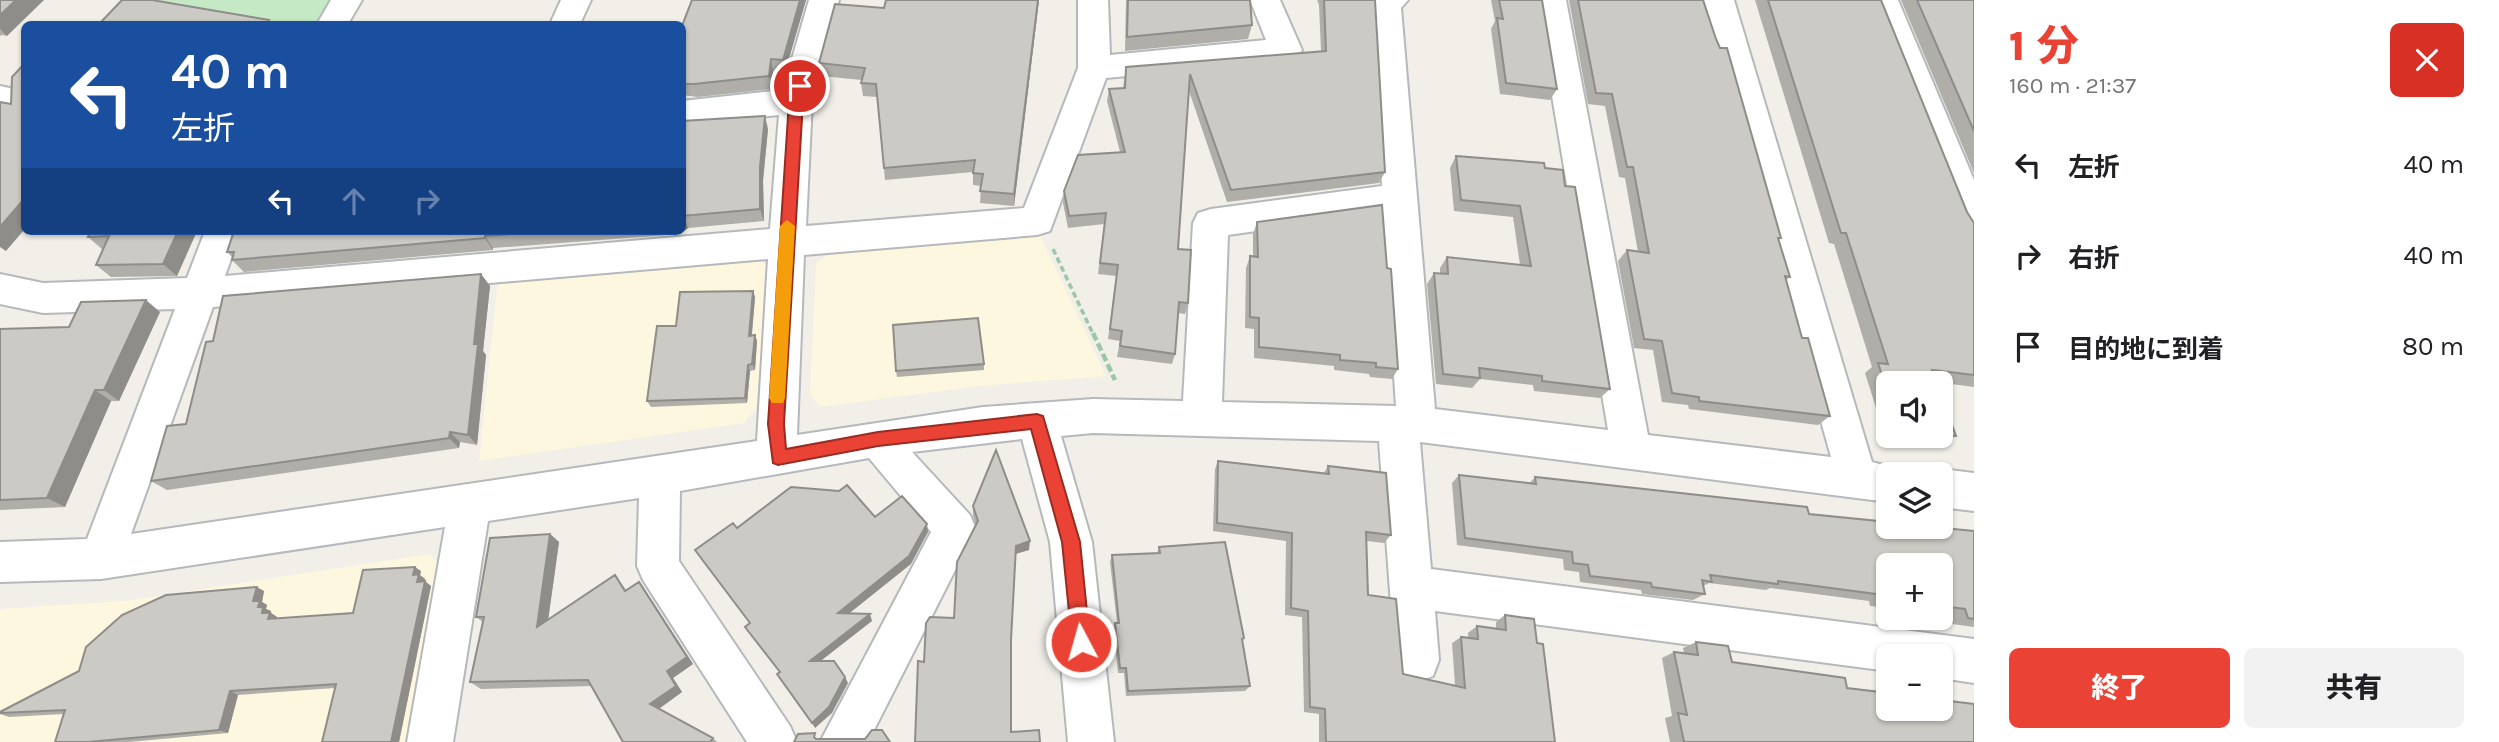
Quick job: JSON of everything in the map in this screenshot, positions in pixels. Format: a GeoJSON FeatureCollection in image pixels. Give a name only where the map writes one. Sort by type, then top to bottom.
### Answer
{"type":"FeatureCollection","features":[{"type":"Feature","properties":{"kind":"street"},"geometry":{"type":"LineString","coordinates":[[334,21],[347,0]]}},
{"type":"Feature","properties":{"kind":"street"},"geometry":{"type":"LineString","coordinates":[[566,21],[576,0]]}},
{"type":"Feature","properties":{"kind":"street"},"geometry":{"type":"LineString","coordinates":[[778,458],[776,424],[796,101],[824,0]]}},
{"type":"Feature","properties":{"kind":"street"},"geometry":{"type":"LineString","coordinates":[[0,289],[43,298],[199,293],[1037,221],[1094,68],[1093,0]]}},
{"type":"Feature","properties":{"kind":"street"},"geometry":{"type":"LineString","coordinates":[[1094,68],[1286,50],[1265,0]]}},
{"type":"Feature","properties":{"kind":"street"},"geometry":{"type":"LineString","coordinates":[[1394,0],[1385,2],[1400,197],[1411,587],[1417,660]]}},
{"type":"Feature","properties":{"kind":"street"},"geometry":{"type":"LineString","coordinates":[[1551,0],[1631,450]]}},
{"type":"Feature","properties":{"kind":"street"},"geometry":{"type":"LineString","coordinates":[[0,562],[101,559],[778,458],[878,439],[1037,421],[1121,415],[1408,423],[1873,481],[1718,0]]}},
{"type":"Feature","properties":{"kind":"street"},"geometry":{"type":"LineString","coordinates":[[1883,0],[1974,222]]}},
{"type":"Feature","properties":{"kind":"street"},"geometry":{"type":"LineString","coordinates":[[0,98],[21,102]]}},
{"type":"Feature","properties":{"kind":"street"},"geometry":{"type":"LineString","coordinates":[[686,113],[796,101]]}},
{"type":"Feature","properties":{"kind":"street"},"geometry":{"type":"LineString","coordinates":[[1202,419],[1211,223],[1400,197]]}},
{"type":"Feature","properties":{"kind":"street"},"geometry":{"type":"LineString","coordinates":[[101,559],[221,235]]}},
{"type":"Feature","properties":{"kind":"street"},"geometry":{"type":"LineString","coordinates":[[1037,421],[1071,542],[1091,742]]}},
{"type":"Feature","properties":{"kind":"street"},"geometry":{"type":"LineString","coordinates":[[843,742],[955,529],[902,471],[878,439]]}},
{"type":"Feature","properties":{"kind":"street"},"geometry":{"type":"LineString","coordinates":[[660,476],[658,566],[774,742]]}},
{"type":"Feature","properties":{"kind":"street"},"geometry":{"type":"LineString","coordinates":[[1953,489],[1974,492]]}},
{"type":"Feature","properties":{"kind":"street"},"geometry":{"type":"LineString","coordinates":[[430,742],[470,505]]}},
{"type":"Feature","properties":{"kind":"street"},"geometry":{"type":"LineString","coordinates":[[1411,587],[1876,648]]}},
{"type":"Feature","properties":{"kind":"street"},"geometry":{"type":"LineString","coordinates":[[1953,658],[1974,661]]}},
{"type":"Feature","properties":{"kind":"path"},"geometry":{"type":"LineString","coordinates":[[1037,221],[1117,384]]}},
{"type":"Feature","properties":{"kind":"shaded area"},"geometry":{"type":"Polygon","coordinates":[[[1039,233],[1106,376],[977,386],[820,407],[810,394],[816,264],[830,253],[1039,233]]]}},
{"type":"Feature","properties":{"kind":"shaded area"},"geometry":{"type":"Polygon","coordinates":[[[756,257],[771,268],[756,408],[744,423],[479,461],[498,279],[756,257]]]}},
{"type":"Feature","properties":{"kind":"shaded area"},"geometry":{"type":"Polygon","coordinates":[[[430,554],[442,569],[412,742],[0,742],[0,609],[125,601],[430,554]]]}},
{"type":"Feature","properties":{"kind":"green space"},"geometry":{"type":"Polygon","coordinates":[[[122,0],[334,0],[321,21],[241,21],[122,0]]]}},
{"type":"Feature","properties":{"kind":"building"},"geometry":{"type":"Polygon","coordinates":[[[0,0],[16,0],[0,15],[0,0]]]}},
{"type":"Feature","properties":{"kind":"building"},"geometry":{"type":"Polygon","coordinates":[[[122,0],[152,0],[269,20],[268,21],[102,21],[122,0]]]}},
{"type":"Feature","properties":{"kind":"building"},"geometry":{"type":"Polygon","coordinates":[[[692,0],[800,0],[783,60],[771,59],[769,76],[686,84],[684,21],[692,0]]]}},
{"type":"Feature","properties":{"kind":"building"},"geometry":{"type":"Polygon","coordinates":[[[886,0],[1038,0],[1014,194],[980,191],[983,174],[973,173],[975,160],[884,168],[876,84],[861,83],[865,68],[819,63],[835,4],[884,8],[886,0]]]}},
{"type":"Feature","properties":{"kind":"building"},"geometry":{"type":"Polygon","coordinates":[[[1128,0],[1250,0],[1252,25],[1127,37],[1128,0]]]}},
{"type":"Feature","properties":{"kind":"building"},"geometry":{"type":"Polygon","coordinates":[[[1324,0],[1375,0],[1385,172],[1231,190],[1190,74],[1178,249],[1191,250],[1188,303],[1179,302],[1175,354],[1120,346],[1122,331],[1110,329],[1118,265],[1100,263],[1106,213],[1069,216],[1064,191],[1078,155],[1125,152],[1109,89],[1125,88],[1126,67],[1326,51],[1324,0]]]}},
{"type":"Feature","properties":{"kind":"building"},"geometry":{"type":"Polygon","coordinates":[[[1499,0],[1542,0],[1557,89],[1506,83],[1497,18],[1503,19],[1499,0]]]}},
{"type":"Feature","properties":{"kind":"building"},"geometry":{"type":"Polygon","coordinates":[[[1578,0],[1703,0],[1720,48],[1727,48],[1781,238],[1778,238],[1790,277],[1785,276],[1802,338],[1808,338],[1830,416],[1699,401],[1699,397],[1672,393],[1662,341],[1644,339],[1627,250],[1649,253],[1633,167],[1627,167],[1612,94],[1596,93],[1578,0]]]}},
{"type":"Feature","properties":{"kind":"building"},"geometry":{"type":"Polygon","coordinates":[[[1768,0],[1881,0],[1967,212],[1974,223],[1974,375],[1932,370],[1881,371],[1878,363],[1888,364],[1846,233],[1841,233],[1768,0]]]}},
{"type":"Feature","properties":{"kind":"building"},"geometry":{"type":"Polygon","coordinates":[[[1917,0],[1974,0],[1974,131],[1917,0]]]}},
{"type":"Feature","properties":{"kind":"building"},"geometry":{"type":"Polygon","coordinates":[[[21,67],[21,202],[0,227],[0,102],[11,104],[12,77],[21,67]]]}},
{"type":"Feature","properties":{"kind":"building"},"geometry":{"type":"Polygon","coordinates":[[[765,116],[760,167],[760,209],[686,216],[686,121],[765,116]]]}},
{"type":"Feature","properties":{"kind":"building"},"geometry":{"type":"Polygon","coordinates":[[[1456,156],[1544,163],[1545,168],[1563,170],[1565,186],[1575,187],[1610,389],[1542,381],[1542,376],[1479,368],[1480,378],[1443,374],[1434,273],[1448,274],[1447,257],[1531,266],[1520,206],[1461,200],[1456,156]]]}},
{"type":"Feature","properties":{"kind":"building"},"geometry":{"type":"Polygon","coordinates":[[[1382,205],[1387,268],[1391,269],[1398,369],[1376,367],[1376,363],[1340,360],[1340,355],[1259,347],[1259,318],[1250,317],[1250,256],[1258,257],[1257,222],[1382,205]]]}},
{"type":"Feature","properties":{"kind":"building"},"geometry":{"type":"Polygon","coordinates":[[[89,235],[176,235],[163,264],[96,265],[109,236],[88,237],[89,235]]]}},
{"type":"Feature","properties":{"kind":"building"},"geometry":{"type":"Polygon","coordinates":[[[233,235],[498,235],[232,260],[234,252],[227,252],[233,235]]]}},
{"type":"Feature","properties":{"kind":"building"},"geometry":{"type":"Polygon","coordinates":[[[481,274],[474,344],[478,344],[468,435],[450,432],[449,438],[151,481],[167,426],[186,424],[206,342],[213,341],[223,296],[481,274]]]}},
{"type":"Feature","properties":{"kind":"building"},"geometry":{"type":"Polygon","coordinates":[[[753,291],[749,336],[755,335],[752,364],[748,365],[745,398],[647,401],[657,326],[676,326],[680,292],[753,291]]]}},
{"type":"Feature","properties":{"kind":"building"},"geometry":{"type":"Polygon","coordinates":[[[146,300],[104,390],[95,390],[47,498],[0,500],[0,329],[69,327],[81,302],[146,300]]]}},
{"type":"Feature","properties":{"kind":"building"},"geometry":{"type":"Polygon","coordinates":[[[978,318],[984,364],[896,371],[893,325],[978,318]]]}},
{"type":"Feature","properties":{"kind":"building"},"geometry":{"type":"Polygon","coordinates":[[[996,450],[1030,541],[1016,546],[1011,640],[1011,732],[1039,730],[1040,742],[915,742],[918,661],[924,662],[926,623],[930,617],[954,618],[957,562],[978,521],[973,506],[996,450]]]}},
{"type":"Feature","properties":{"kind":"building"},"geometry":{"type":"Polygon","coordinates":[[[1218,461],[1329,474],[1328,466],[1386,473],[1391,535],[1366,532],[1368,595],[1396,599],[1403,674],[1465,688],[1461,637],[1478,639],[1477,626],[1506,630],[1505,615],[1534,619],[1537,643],[1543,644],[1555,742],[1326,742],[1325,709],[1310,707],[1308,611],[1291,608],[1292,533],[1217,523],[1218,461]]]}},
{"type":"Feature","properties":{"kind":"building"},"geometry":{"type":"Polygon","coordinates":[[[1459,475],[1536,484],[1535,477],[1807,507],[1809,514],[1876,521],[1876,539],[1953,539],[1953,529],[1974,531],[1974,619],[1968,618],[1965,609],[1953,608],[1953,553],[1876,553],[1876,594],[1710,575],[1712,582],[1702,580],[1705,594],[1652,587],[1651,583],[1590,576],[1588,565],[1573,563],[1572,552],[1465,538],[1459,475]]]}},
{"type":"Feature","properties":{"kind":"building"},"geometry":{"type":"Polygon","coordinates":[[[847,485],[875,517],[902,496],[927,524],[909,556],[838,613],[870,614],[810,661],[834,661],[845,677],[829,707],[812,723],[777,674],[780,672],[745,627],[750,623],[695,550],[733,523],[737,528],[791,487],[839,491],[847,485]]]}},
{"type":"Feature","properties":{"kind":"building"},"geometry":{"type":"Polygon","coordinates":[[[550,534],[537,627],[615,575],[625,591],[639,582],[687,657],[667,671],[676,686],[650,704],[713,738],[710,742],[623,742],[588,680],[470,682],[484,617],[476,617],[490,538],[550,534]]]}},
{"type":"Feature","properties":{"kind":"building"},"geometry":{"type":"Polygon","coordinates":[[[1225,542],[1244,638],[1242,639],[1250,686],[1128,691],[1126,668],[1120,668],[1115,623],[1119,623],[1112,555],[1160,553],[1159,547],[1225,542]]]}},
{"type":"Feature","properties":{"kind":"building"},"geometry":{"type":"Polygon","coordinates":[[[415,567],[413,575],[419,574],[417,582],[425,581],[391,742],[322,742],[336,684],[230,691],[219,730],[88,742],[55,742],[65,710],[0,713],[79,671],[86,647],[122,615],[166,595],[257,587],[253,601],[260,601],[258,607],[263,607],[262,613],[270,613],[268,619],[353,613],[363,570],[415,567]]]}},
{"type":"Feature","properties":{"kind":"building"},"geometry":{"type":"Polygon","coordinates":[[[1696,642],[1728,646],[1732,662],[1845,678],[1847,688],[1876,692],[1876,721],[1953,721],[1953,701],[1974,704],[1974,742],[1684,742],[1678,713],[1687,715],[1674,652],[1698,655],[1696,642]]]}},
{"type":"Feature","properties":{"kind":"building"},"geometry":{"type":"Polygon","coordinates":[[[872,730],[882,730],[890,742],[794,742],[798,734],[815,733],[816,739],[865,739],[872,730]]]}},
{"type":"Feature","properties":{"kind":"slow traffic"},"geometry":{"type":"LineString","coordinates":[[777,398],[787,226]]}},
{"type":"Feature","properties":{"kind":"route"},"geometry":{"type":"LineString","coordinates":[[800,86],[796,101],[786,242],[776,424],[778,458],[878,439],[1037,421],[1071,542],[1081,642]]}}]}
